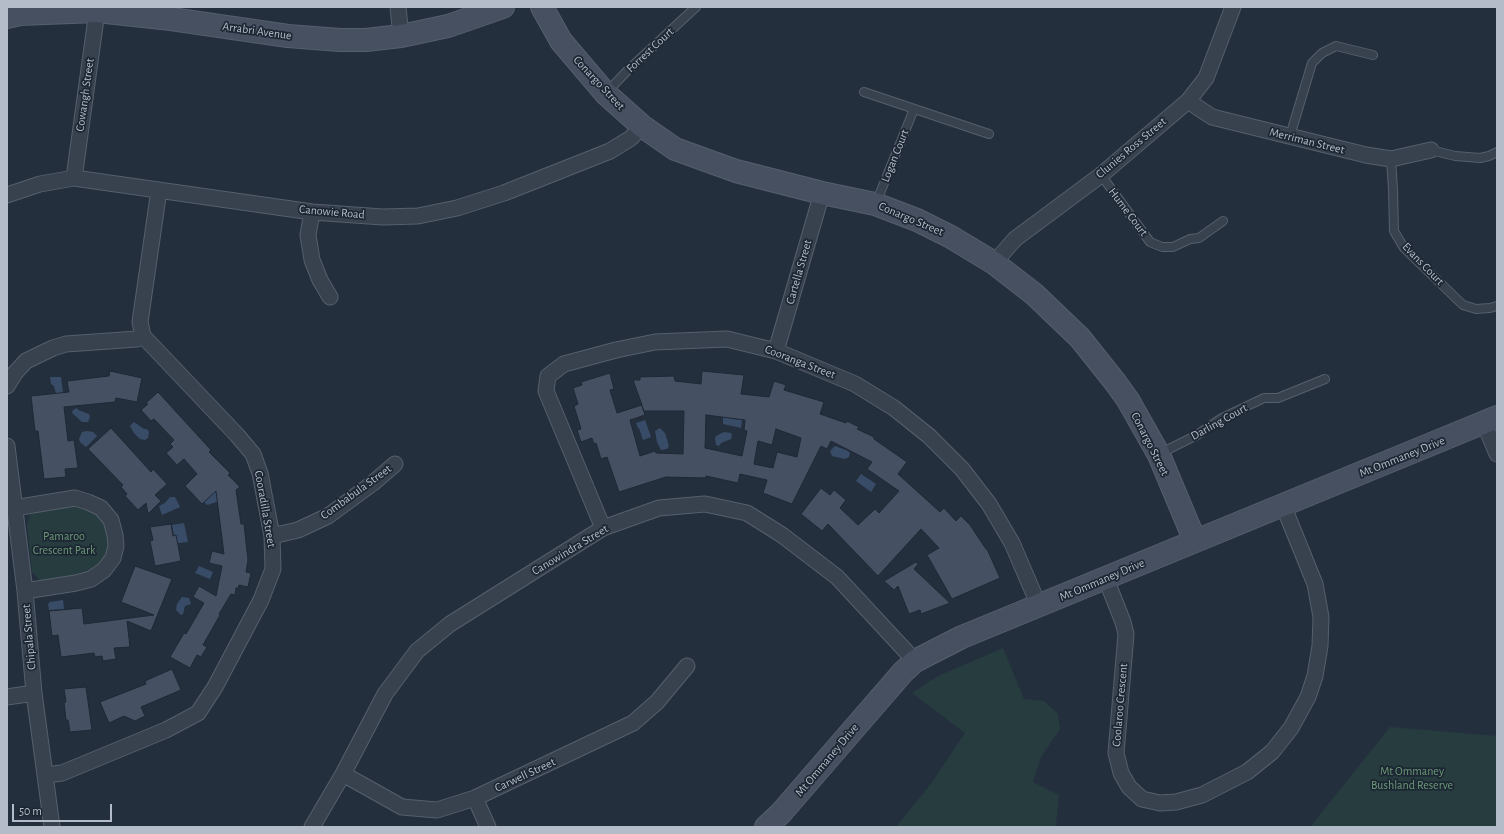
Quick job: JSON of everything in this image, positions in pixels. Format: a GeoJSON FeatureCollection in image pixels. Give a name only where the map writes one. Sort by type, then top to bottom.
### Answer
{"type":"FeatureCollection","features":[{"type":"Feature","properties":{"kind":"street"},"geometry":{"type":"LineString","coordinates":[[398,7],[401,36]]}},
{"type":"Feature","properties":{"kind":"street","name":"Arrabri Avenue"},"geometry":{"type":"LineString","coordinates":[[7,17],[20,14],[97,11],[171,19],[288,36],[340,40],[366,40],[401,36],[448,26],[503,7]]}},
{"type":"Feature","properties":{"kind":"street","name":"Conargo Street"},"geometry":{"type":"LineString","coordinates":[[542,7],[561,41],[606,94],[642,126],[675,149],[736,171],[822,193],[875,204],[917,220],[951,237],[994,263],[1034,294],[1080,338],[1123,394],[1159,455],[1195,541]]}},
{"type":"Feature","properties":{"kind":"street","name":"Clunies Ross Street"},"geometry":{"type":"LineString","coordinates":[[994,263],[1015,239],[1101,175],[1188,101],[1206,78],[1231,8]]}},
{"type":"Feature","properties":{"kind":"street","name":"Cowangh Street"},"geometry":{"type":"LineString","coordinates":[[74,178],[97,11]]}},
{"type":"Feature","properties":{"kind":"street","name":"Merriman Street"},"geometry":{"type":"LineString","coordinates":[[1188,101],[1212,117],[1366,155],[1391,159],[1431,150]]}},
{"type":"Feature","properties":{"kind":"street","name":"Canowie Road"},"geometry":{"type":"LineString","coordinates":[[7,195],[40,184],[74,178],[312,212],[383,217],[418,216],[457,208],[504,193],[610,150],[631,138],[642,126]]}},
{"type":"Feature","properties":{"kind":"street"},"geometry":{"type":"LineString","coordinates":[[7,386],[15,373],[26,361],[53,348],[66,344],[137,338],[143,336],[140,322],[159,190]]}},
{"type":"Feature","properties":{"kind":"street","name":"Cartella Street"},"geometry":{"type":"LineString","coordinates":[[776,351],[822,193]]}},
{"type":"Feature","properties":{"kind":"street"},"geometry":{"type":"LineString","coordinates":[[312,212],[308,235],[312,260],[320,280],[330,297]]}},
{"type":"Feature","properties":{"kind":"street","name":"Cooradilla Street"},"geometry":{"type":"LineString","coordinates":[[45,775],[62,774],[166,730],[198,713],[215,687],[261,600],[273,569],[272,536],[260,473],[252,454],[237,435],[143,336]]}},
{"type":"Feature","properties":{"kind":"street","name":"Cooranga Street"},"geometry":{"type":"LineString","coordinates":[[603,528],[546,391],[548,376],[564,364],[616,350],[655,342],[727,339],[776,351],[855,384],[894,408],[929,436],[962,469],[989,504],[1012,543],[1039,606]]}},
{"type":"Feature","properties":{"kind":"street"},"geometry":{"type":"LineString","coordinates":[[1491,420],[1497,454]]}},
{"type":"Feature","properties":{"kind":"street","name":"Mt Ommaney Drive"},"geometry":{"type":"LineString","coordinates":[[766,827],[781,813],[898,678],[915,661],[962,637],[1491,420]]}},
{"type":"Feature","properties":{"kind":"street","name":"Chipala Street"},"geometry":{"type":"LineString","coordinates":[[7,446],[25,591],[34,693],[52,827]]}},
{"type":"Feature","properties":{"kind":"street","name":"Combabula Street"},"geometry":{"type":"LineString","coordinates":[[272,536],[298,530],[328,516],[395,464]]}},
{"type":"Feature","properties":{"kind":"street"},"geometry":{"type":"LineString","coordinates":[[14,508],[75,498],[101,508],[110,520],[115,535],[116,546],[113,558],[104,570],[91,579],[76,583],[25,591]]}},
{"type":"Feature","properties":{"kind":"street","name":"Canowindra Street"},"geometry":{"type":"LineString","coordinates":[[312,827],[343,774],[385,694],[417,650],[450,624],[603,528],[659,508],[705,504],[747,513],[782,535],[837,577],[915,661]]}},
{"type":"Feature","properties":{"kind":"street","name":"Coolaroo Crescent"},"geometry":{"type":"LineString","coordinates":[[1106,579],[1123,622],[1126,634],[1116,753],[1121,773],[1129,787],[1142,799],[1160,803],[1176,802],[1202,795],[1247,772],[1272,752],[1291,728],[1308,697],[1315,676],[1320,646],[1321,617],[1315,584],[1283,505]]}},
{"type":"Feature","properties":{"kind":"street","name":"Carwell Street"},"geometry":{"type":"LineString","coordinates":[[343,774],[402,807],[437,810],[475,798],[633,723],[656,702],[687,666]]}},
{"type":"Feature","properties":{"kind":"street"},"geometry":{"type":"LineString","coordinates":[[7,697],[34,693]]}},
{"type":"Feature","properties":{"kind":"street"},"geometry":{"type":"LineString","coordinates":[[475,798],[488,827]]}},
{"type":"Feature","properties":{"kind":"lane","name":"Forrest Court"},"geometry":{"type":"LineString","coordinates":[[606,94],[627,72],[696,7]]}},
{"type":"Feature","properties":{"kind":"lane"},"geometry":{"type":"LineString","coordinates":[[1290,136],[1312,63],[1322,53],[1336,46],[1373,56]]}},
{"type":"Feature","properties":{"kind":"lane"},"geometry":{"type":"LineString","coordinates":[[864,92],[989,134]]}},
{"type":"Feature","properties":{"kind":"lane","name":"Logan Court"},"geometry":{"type":"LineString","coordinates":[[875,204],[914,109]]}},
{"type":"Feature","properties":{"kind":"lane"},"geometry":{"type":"LineString","coordinates":[[1431,150],[1455,156],[1480,158],[1497,152]]}},
{"type":"Feature","properties":{"kind":"lane","name":"Evans Court"},"geometry":{"type":"LineString","coordinates":[[1391,159],[1394,231],[1404,248],[1463,305],[1476,309],[1497,306]]}},
{"type":"Feature","properties":{"kind":"lane","name":"Hume Court"},"geometry":{"type":"LineString","coordinates":[[1101,175],[1150,242],[1162,247],[1173,247],[1190,239],[1199,238],[1223,221]]}},
{"type":"Feature","properties":{"kind":"lane","name":"Darling Court"},"geometry":{"type":"LineString","coordinates":[[1159,455],[1197,435],[1222,418],[1264,398],[1278,398],[1326,379]]}},
{"type":"Feature","properties":{"kind":"green space","name":"Pamaroo Crescent Park"},"geometry":{"type":"Polygon","coordinates":[[[80,506],[94,510],[105,521],[110,532],[109,556],[100,565],[89,572],[71,579],[42,582],[32,572],[27,525],[30,514],[39,510],[80,506]]]}},
{"type":"Feature","properties":{"kind":"green space"},"geometry":{"type":"Polygon","coordinates":[[[1003,648],[1024,699],[1044,701],[1058,714],[1060,729],[1041,757],[1033,782],[1059,795],[1056,827],[896,827],[930,785],[965,733],[912,693],[938,676],[1003,648]]]}},
{"type":"Feature","properties":{"kind":"green space","name":"Mt Ommaney Bushland Reserve"},"geometry":{"type":"Polygon","coordinates":[[[1390,727],[1497,736],[1497,827],[1310,827],[1390,727]]]}},
{"type":"Feature","properties":{"kind":"water"},"geometry":{"type":"Polygon","coordinates":[[[50,377],[61,377],[63,393],[56,394],[54,386],[51,384],[50,377]]]}},
{"type":"Feature","properties":{"kind":"water"},"geometry":{"type":"Polygon","coordinates":[[[77,408],[78,410],[89,414],[90,417],[88,422],[82,422],[73,414],[73,410],[77,408]]]}},
{"type":"Feature","properties":{"kind":"water"},"geometry":{"type":"Polygon","coordinates":[[[723,417],[742,420],[741,428],[723,424],[723,417]]]}},
{"type":"Feature","properties":{"kind":"water"},"geometry":{"type":"Polygon","coordinates":[[[645,420],[651,437],[643,440],[636,423],[645,420]]]}},
{"type":"Feature","properties":{"kind":"water"},"geometry":{"type":"Polygon","coordinates":[[[134,422],[144,429],[147,429],[149,432],[148,438],[145,440],[140,439],[134,433],[130,426],[134,422]]]}},
{"type":"Feature","properties":{"kind":"water"},"geometry":{"type":"Polygon","coordinates":[[[660,428],[665,433],[669,446],[667,449],[661,450],[657,442],[655,431],[660,428]]]}},
{"type":"Feature","properties":{"kind":"water"},"geometry":{"type":"Polygon","coordinates":[[[82,432],[93,432],[97,436],[86,447],[80,442],[79,439],[82,432]]]}},
{"type":"Feature","properties":{"kind":"water"},"geometry":{"type":"Polygon","coordinates":[[[724,432],[731,433],[731,439],[721,443],[719,446],[716,445],[716,436],[724,432]]]}},
{"type":"Feature","properties":{"kind":"water"},"geometry":{"type":"Polygon","coordinates":[[[835,446],[848,451],[850,453],[849,457],[845,459],[832,456],[830,451],[835,446]]]}},
{"type":"Feature","properties":{"kind":"water"},"geometry":{"type":"Polygon","coordinates":[[[861,474],[876,484],[871,492],[856,481],[861,474]]]}},
{"type":"Feature","properties":{"kind":"water"},"geometry":{"type":"Polygon","coordinates":[[[216,490],[226,499],[207,505],[204,502],[216,490]]]}},
{"type":"Feature","properties":{"kind":"water"},"geometry":{"type":"Polygon","coordinates":[[[170,497],[175,497],[180,507],[162,515],[159,506],[165,503],[170,497]]]}},
{"type":"Feature","properties":{"kind":"water"},"geometry":{"type":"Polygon","coordinates":[[[184,523],[188,542],[178,543],[176,536],[174,536],[172,525],[184,523]]]}},
{"type":"Feature","properties":{"kind":"water"},"geometry":{"type":"Polygon","coordinates":[[[199,566],[213,572],[210,579],[195,573],[199,566]]]}},
{"type":"Feature","properties":{"kind":"water"},"geometry":{"type":"Polygon","coordinates":[[[182,597],[189,598],[191,604],[185,606],[182,615],[176,610],[177,604],[182,597]]]}},
{"type":"Feature","properties":{"kind":"water"},"geometry":{"type":"Polygon","coordinates":[[[63,600],[64,609],[49,610],[48,604],[50,602],[63,600]]]}},
{"type":"Feature","properties":{"kind":"building"},"geometry":{"type":"Polygon","coordinates":[[[110,371],[142,378],[137,402],[116,398],[115,402],[64,407],[68,441],[74,440],[78,468],[65,469],[66,477],[44,479],[38,431],[35,431],[31,396],[69,392],[67,381],[109,376],[110,371]]]}},
{"type":"Feature","properties":{"kind":"building"},"geometry":{"type":"Polygon","coordinates":[[[702,371],[744,375],[741,394],[769,397],[774,381],[786,385],[784,390],[824,402],[820,414],[846,423],[847,421],[859,427],[857,429],[874,437],[874,439],[907,462],[898,474],[940,512],[944,508],[956,521],[961,516],[970,525],[987,549],[1000,578],[952,599],[927,555],[939,548],[921,529],[878,576],[828,524],[822,531],[801,514],[821,488],[830,495],[834,490],[846,500],[840,508],[858,525],[875,509],[879,513],[899,491],[867,469],[872,462],[831,441],[827,449],[821,446],[792,504],[763,493],[767,480],[740,474],[738,483],[706,476],[706,478],[666,477],[619,492],[607,457],[601,459],[596,443],[594,444],[592,438],[581,442],[577,430],[581,429],[574,406],[578,404],[573,388],[582,385],[581,382],[610,373],[614,389],[610,390],[617,413],[642,405],[633,380],[640,380],[640,377],[674,376],[675,381],[701,384],[702,371]],[[642,406],[645,415],[630,420],[640,456],[655,451],[656,453],[683,454],[684,411],[644,411],[642,406]],[[706,415],[705,448],[742,456],[747,431],[744,430],[745,420],[706,415]],[[776,429],[772,445],[758,441],[754,464],[773,468],[777,452],[797,457],[801,438],[776,429]]]}},
{"type":"Feature","properties":{"kind":"building"},"geometry":{"type":"Polygon","coordinates":[[[158,392],[211,450],[209,452],[230,473],[228,475],[240,487],[236,490],[241,524],[244,524],[248,560],[246,572],[251,573],[248,587],[239,585],[238,588],[236,588],[235,595],[231,594],[203,645],[207,647],[201,657],[197,655],[190,668],[170,657],[184,633],[186,634],[204,603],[193,597],[199,586],[216,596],[222,566],[209,563],[212,551],[224,554],[216,491],[202,504],[185,486],[197,474],[184,459],[177,465],[166,453],[173,447],[170,444],[174,440],[154,419],[151,421],[141,410],[148,404],[145,404],[158,392]]]}},
{"type":"Feature","properties":{"kind":"building"},"geometry":{"type":"Polygon","coordinates":[[[111,428],[151,472],[153,469],[167,484],[155,495],[161,501],[148,514],[146,503],[138,510],[125,496],[127,494],[121,487],[123,485],[88,449],[111,428]]]}},
{"type":"Feature","properties":{"kind":"building"},"geometry":{"type":"Polygon","coordinates":[[[171,524],[173,536],[176,535],[181,561],[155,566],[150,541],[153,540],[150,527],[171,524]]]}},
{"type":"Feature","properties":{"kind":"building"},"geometry":{"type":"Polygon","coordinates":[[[916,562],[918,564],[914,569],[950,603],[921,614],[920,610],[909,614],[898,586],[894,590],[884,581],[916,562]]]}},
{"type":"Feature","properties":{"kind":"building"},"geometry":{"type":"Polygon","coordinates":[[[135,566],[172,579],[151,631],[127,621],[130,647],[114,648],[116,659],[103,661],[102,656],[95,657],[94,653],[61,657],[58,635],[52,636],[49,611],[82,608],[84,624],[154,615],[121,602],[135,566]]]}},
{"type":"Feature","properties":{"kind":"building"},"geometry":{"type":"Polygon","coordinates":[[[172,669],[181,690],[141,707],[145,716],[135,721],[124,716],[109,723],[100,702],[146,684],[145,681],[172,669]]]}},
{"type":"Feature","properties":{"kind":"building"},"geometry":{"type":"Polygon","coordinates":[[[86,687],[92,730],[70,732],[68,720],[66,720],[64,689],[86,687]]]}}]}
